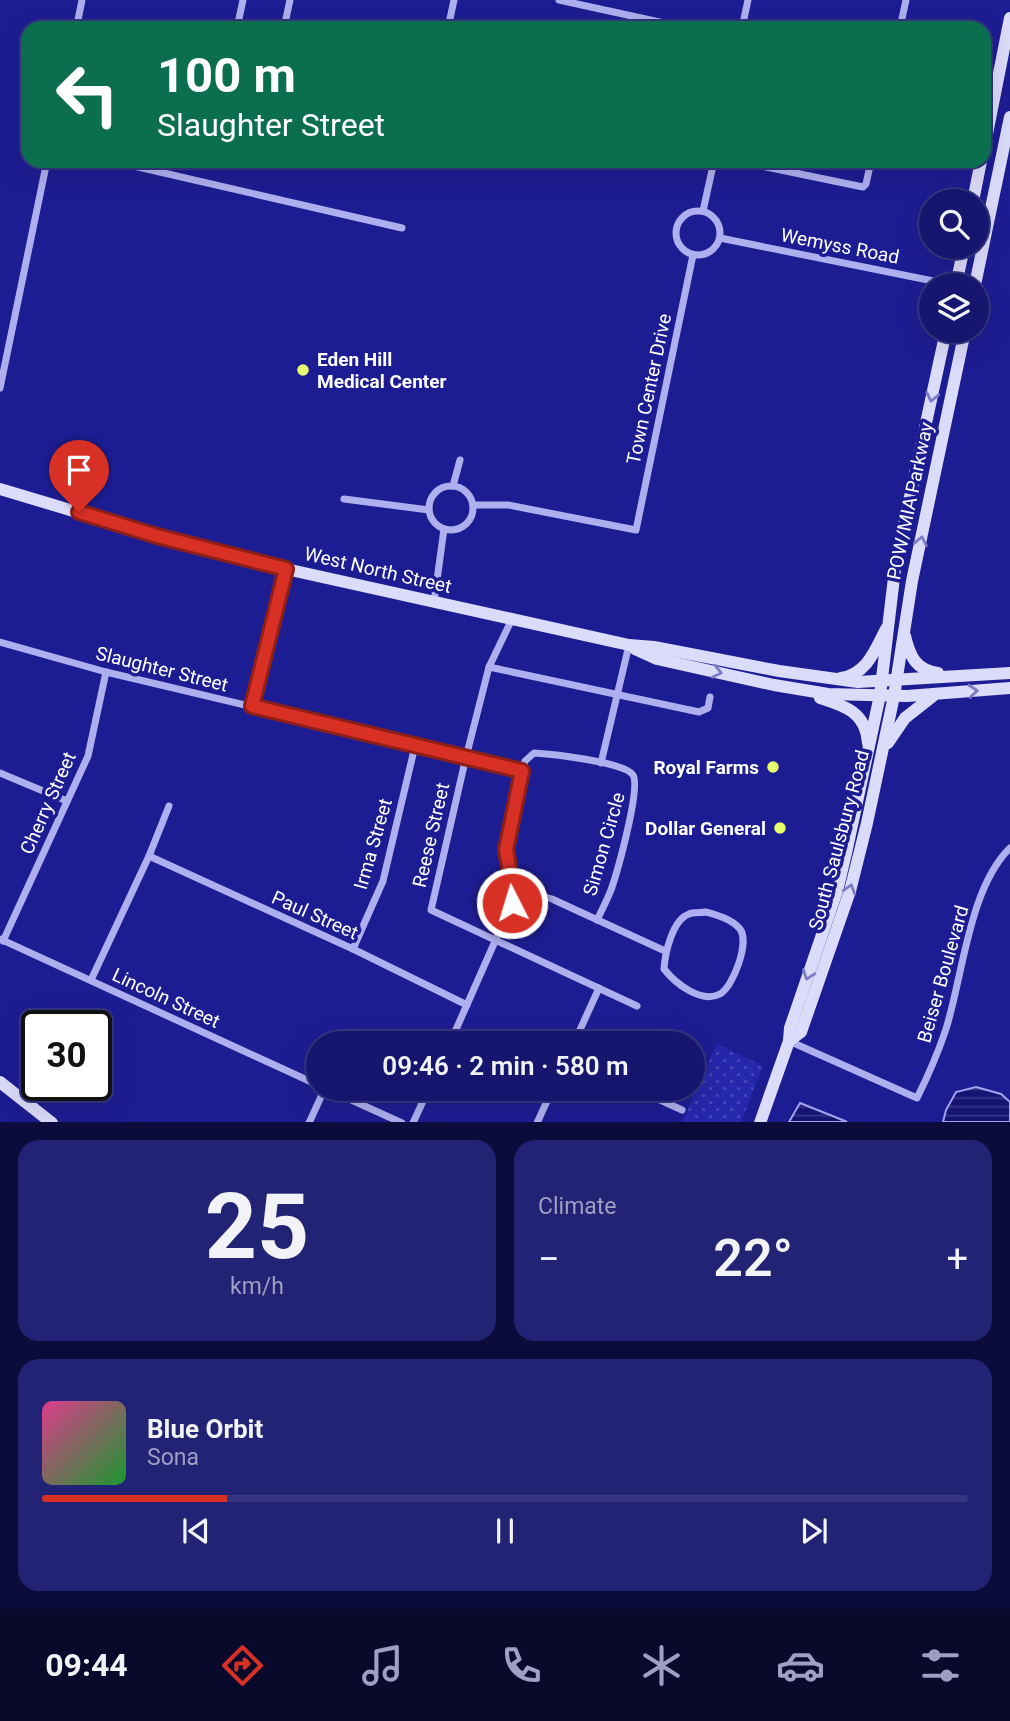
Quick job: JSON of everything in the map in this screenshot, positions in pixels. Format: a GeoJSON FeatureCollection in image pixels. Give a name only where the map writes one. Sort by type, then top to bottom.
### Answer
{"type":"FeatureCollection","features":[{"type":"Feature","properties":{"kind":"main road"},"geometry":{"type":"LineString","coordinates":[[991,114],[1010,18]]}},
{"type":"Feature","properties":{"kind":"main road"},"geometry":{"type":"LineString","coordinates":[[978,273],[1010,117]]}},
{"type":"Feature","properties":{"kind":"main road"},"geometry":{"type":"LineString","coordinates":[[975,189],[980,168]]}},
{"type":"Feature","properties":{"kind":"main road","name":"POW/MIA Parkway"},"geometry":{"type":"LineString","coordinates":[[882,681],[896,561],[943,343]]}},
{"type":"Feature","properties":{"kind":"main road","name":"POW/MIA Parkway"},"geometry":{"type":"LineString","coordinates":[[896,681],[912,581],[962,343]]}},
{"type":"Feature","properties":{"kind":"main road","name":"West North Street"},"geometry":{"type":"LineString","coordinates":[[0,489],[157,536],[286,569],[629,645],[831,679],[896,681],[1010,673]]}},
{"type":"Feature","properties":{"kind":"main road"},"geometry":{"type":"LineString","coordinates":[[831,679],[851,675],[864,667],[889,623]]}},
{"type":"Feature","properties":{"kind":"main road"},"geometry":{"type":"LineString","coordinates":[[904,630],[911,655],[918,666],[929,672],[960,677]]}},
{"type":"Feature","properties":{"kind":"main road","name":"West North Street"},"geometry":{"type":"LineString","coordinates":[[629,645],[657,659],[828,694],[894,696],[1010,688]]}},
{"type":"Feature","properties":{"kind":"main road","name":"South Saulsbury Road"},"geometry":{"type":"LineString","coordinates":[[760,1122],[837,891],[882,681]]}},
{"type":"Feature","properties":{"kind":"main road","name":"South Saulsbury Road"},"geometry":{"type":"LineString","coordinates":[[789,1041],[801,1032],[849,891],[867,823],[896,681]]}},
{"type":"Feature","properties":{"kind":"main road"},"geometry":{"type":"LineString","coordinates":[[789,688],[851,709],[864,725],[868,751]]}},
{"type":"Feature","properties":{"kind":"main road"},"geometry":{"type":"LineString","coordinates":[[883,750],[908,715],[936,694]]}},
{"type":"Feature","properties":{"kind":"main road"},"geometry":{"type":"LineString","coordinates":[[0,1082],[52,1122]]}},
{"type":"Feature","properties":{"kind":"main road"},"geometry":{"type":"LineString","coordinates":[[24,1102],[40,1122]]}},
{"type":"Feature","properties":{"kind":"street"},"geometry":{"type":"LineString","coordinates":[[78,21],[82,0]]}},
{"type":"Feature","properties":{"kind":"street"},"geometry":{"type":"LineString","coordinates":[[238,21],[243,0]]}},
{"type":"Feature","properties":{"kind":"street"},"geometry":{"type":"LineString","coordinates":[[286,21],[290,0]]}},
{"type":"Feature","properties":{"kind":"street"},"geometry":{"type":"LineString","coordinates":[[450,21],[454,0]]}},
{"type":"Feature","properties":{"kind":"street"},"geometry":{"type":"LineString","coordinates":[[559,0],[655,21]]}},
{"type":"Feature","properties":{"kind":"street"},"geometry":{"type":"LineString","coordinates":[[744,21],[748,0]]}},
{"type":"Feature","properties":{"kind":"street"},"geometry":{"type":"LineString","coordinates":[[902,21],[906,0]]}},
{"type":"Feature","properties":{"kind":"street"},"geometry":{"type":"LineString","coordinates":[[0,388],[46,168]]}},
{"type":"Feature","properties":{"kind":"street"},"geometry":{"type":"LineString","coordinates":[[142,168],[402,228]]}},
{"type":"Feature","properties":{"kind":"street"},"geometry":{"type":"LineString","coordinates":[[703,211],[712,168]]}},
{"type":"Feature","properties":{"kind":"street"},"geometry":{"type":"LineString","coordinates":[[771,168],[863,187],[869,168]]}},
{"type":"Feature","properties":{"kind":"street"},"geometry":{"type":"LineString","coordinates":[[703,211],[715,218],[720,238],[712,250],[693,255],[677,242],[676,228],[689,212],[703,211]]}},
{"type":"Feature","properties":{"kind":"street","name":"Wemyss Road"},"geometry":{"type":"LineString","coordinates":[[720,238],[919,278]]}},
{"type":"Feature","properties":{"kind":"street","name":"Town Center Drive"},"geometry":{"type":"LineString","coordinates":[[472,505],[509,505],[636,530],[693,255]]}},
{"type":"Feature","properties":{"kind":"street"},"geometry":{"type":"LineString","coordinates":[[453,486],[460,460]]}},
{"type":"Feature","properties":{"kind":"street"},"geometry":{"type":"LineString","coordinates":[[453,486],[466,492],[472,505],[472,516],[465,525],[455,530],[444,529],[432,520],[429,510],[430,499],[437,491],[453,486]]}},
{"type":"Feature","properties":{"kind":"street"},"geometry":{"type":"LineString","coordinates":[[344,499],[429,510]]}},
{"type":"Feature","properties":{"kind":"street"},"geometry":{"type":"LineString","coordinates":[[433,602],[444,529]]}},
{"type":"Feature","properties":{"kind":"street"},"geometry":{"type":"LineString","coordinates":[[252,706],[286,569]]}},
{"type":"Feature","properties":{"kind":"street","name":"Reese Street"},"geometry":{"type":"LineString","coordinates":[[512,619],[489,667],[431,910],[637,1006]]}},
{"type":"Feature","properties":{"kind":"street","name":"Slaughter Street"},"geometry":{"type":"LineString","coordinates":[[0,642],[106,672],[522,771]]}},
{"type":"Feature","properties":{"kind":"street"},"geometry":{"type":"LineString","coordinates":[[601,763],[629,645]]}},
{"type":"Feature","properties":{"kind":"street"},"geometry":{"type":"LineString","coordinates":[[489,667],[699,712],[708,708],[710,697]]}},
{"type":"Feature","properties":{"kind":"street","name":"Cherry Street"},"geometry":{"type":"LineString","coordinates":[[1,940],[88,756],[106,672]]}},
{"type":"Feature","properties":{"kind":"street","name":"Irma Street"},"geometry":{"type":"LineString","coordinates":[[353,949],[383,881],[415,746]]}},
{"type":"Feature","properties":{"kind":"street","name":"Simon Circle"},"geometry":{"type":"LineString","coordinates":[[522,771],[525,761],[534,753],[556,754],[601,763],[626,769],[633,774],[636,793],[611,890],[597,920]]}},
{"type":"Feature","properties":{"kind":"street"},"geometry":{"type":"LineString","coordinates":[[455,1031],[512,903],[514,894],[506,850],[522,771]]}},
{"type":"Feature","properties":{"kind":"street"},"geometry":{"type":"LineString","coordinates":[[0,773],[67,801]]}},
{"type":"Feature","properties":{"kind":"street"},"geometry":{"type":"LineString","coordinates":[[90,980],[149,856],[169,806]]}},
{"type":"Feature","properties":{"kind":"street","name":"Beiser Boulevard"},"geometry":{"type":"LineString","coordinates":[[789,1041],[917,1098],[946,1028],[974,916],[984,889],[1010,848]]}},
{"type":"Feature","properties":{"kind":"street","name":"Paul Street"},"geometry":{"type":"LineString","coordinates":[[149,856],[353,949],[467,1005]]}},
{"type":"Feature","properties":{"kind":"street"},"geometry":{"type":"LineString","coordinates":[[514,894],[530,892],[552,899],[665,951]]}},
{"type":"Feature","properties":{"kind":"street"},"geometry":{"type":"LineString","coordinates":[[706,912],[720,915],[740,929],[743,939],[742,952],[728,988],[720,994],[708,997],[673,981],[664,969],[665,951],[676,928],[688,914],[706,912]]}},
{"type":"Feature","properties":{"kind":"street","name":"Lincoln Street"},"geometry":{"type":"LineString","coordinates":[[1,940],[306,1079]]}},
{"type":"Feature","properties":{"kind":"street"},"geometry":{"type":"LineString","coordinates":[[579,1031],[599,988]]}},
{"type":"Feature","properties":{"kind":"street"},"geometry":{"type":"LineString","coordinates":[[309,1122],[319,1101]]}},
{"type":"Feature","properties":{"kind":"street"},"geometry":{"type":"LineString","coordinates":[[354,1101],[402,1122]]}},
{"type":"Feature","properties":{"kind":"street"},"geometry":{"type":"LineString","coordinates":[[413,1122],[423,1101]]}},
{"type":"Feature","properties":{"kind":"street"},"geometry":{"type":"LineString","coordinates":[[537,1122],[546,1101]]}},
{"type":"Feature","properties":{"kind":"street"},"geometry":{"type":"LineString","coordinates":[[662,1101],[682,1110]]}},
{"type":"Feature","properties":{"kind":"shaded area"},"geometry":{"type":"Polygon","coordinates":[[[717,1044],[763,1066],[741,1122],[682,1122],[691,1101],[705,1101],[705,1071],[717,1044]]]}},
{"type":"Feature","properties":{"kind":"shaded area"},"geometry":{"type":"Polygon","coordinates":[[[976,1087],[1001,1094],[1010,1102],[1010,1122],[943,1122],[956,1092],[976,1087]]]}},
{"type":"Feature","properties":{"kind":"shaded area"},"geometry":{"type":"Polygon","coordinates":[[[800,1103],[845,1121],[847,1122],[789,1122],[800,1103]]]}},
{"type":"Feature","properties":{"kind":"place","name":"Eden Hill Medical Center"},"geometry":{"type":"Point","coordinates":[303,370]}},
{"type":"Feature","properties":{"kind":"place","name":"Royal Farms"},"geometry":{"type":"Point","coordinates":[773,767]}},
{"type":"Feature","properties":{"kind":"place","name":"Dollar General"},"geometry":{"type":"Point","coordinates":[780,828]}},
{"type":"Feature","properties":{"kind":"route"},"geometry":{"type":"LineString","coordinates":[[79,512],[157,536],[286,569],[252,706],[522,771],[506,850],[514,894],[512,903]]}}]}
